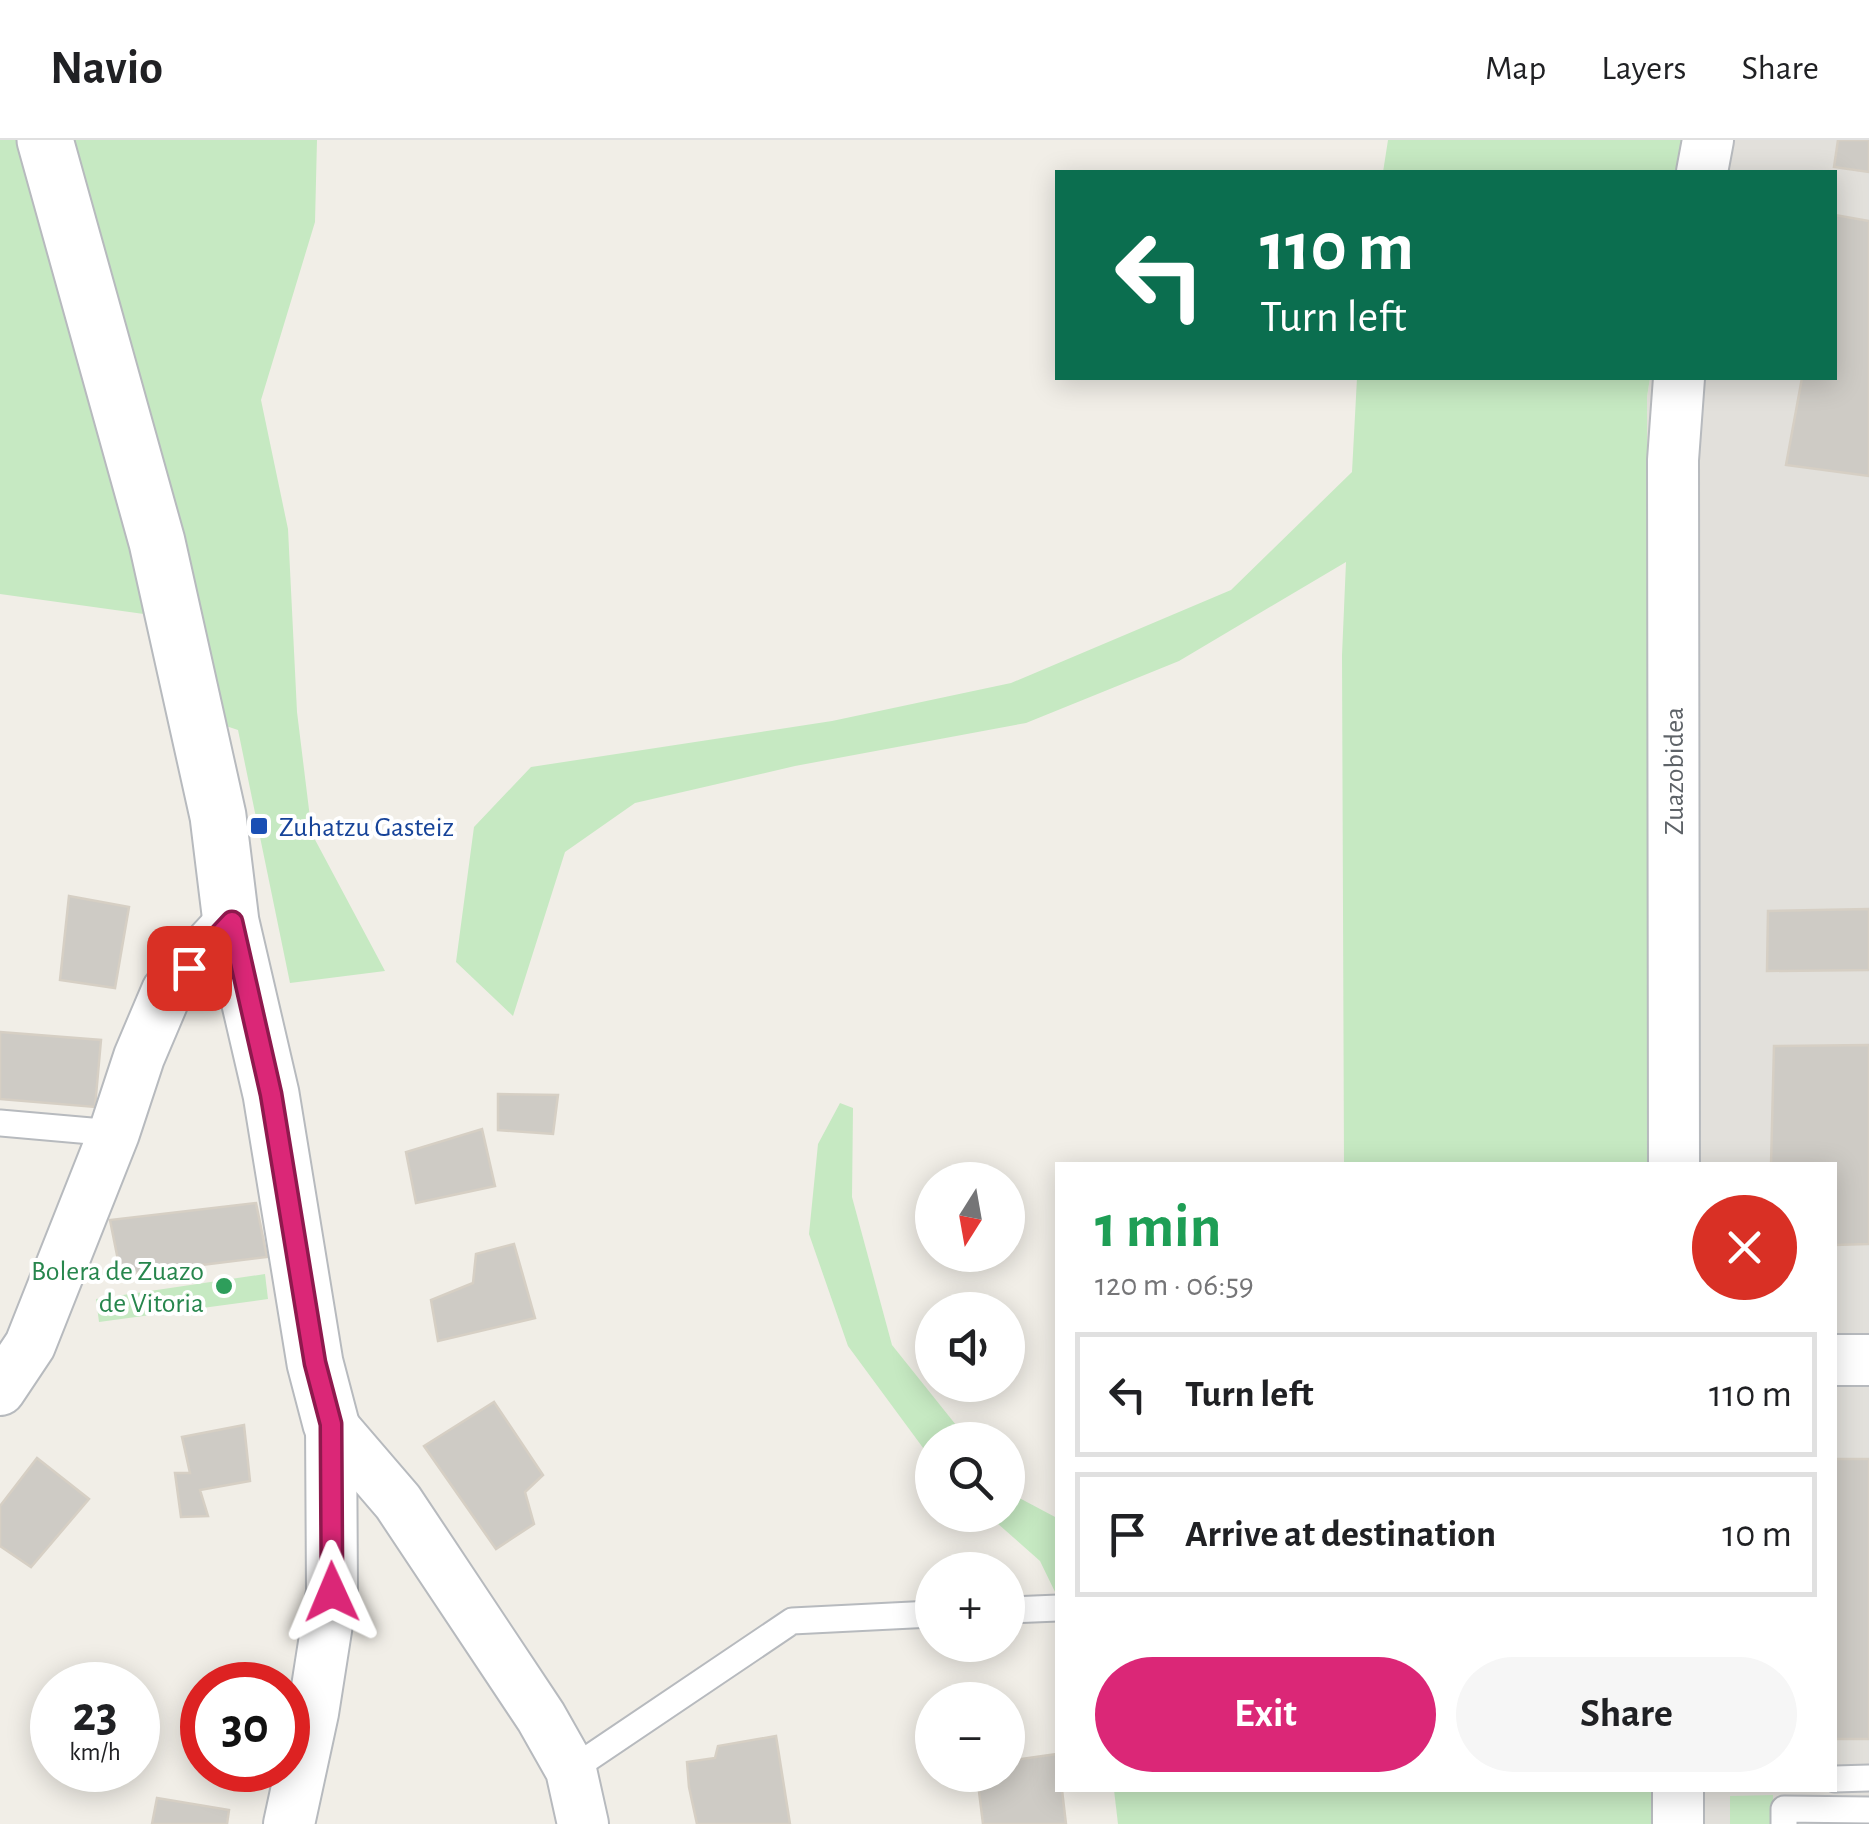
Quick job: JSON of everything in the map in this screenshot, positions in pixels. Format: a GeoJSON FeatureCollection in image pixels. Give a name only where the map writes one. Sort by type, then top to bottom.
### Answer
{"type":"FeatureCollection","features":[{"type":"Feature","properties":{"kind":"street"},"geometry":{"type":"LineString","coordinates":[[46,140],[157,542],[218,816],[232,922],[271,1094],[315,1363],[331,1424],[332,1592],[313,1713],[289,1824]]}},
{"type":"Feature","properties":{"kind":"street"},"geometry":{"type":"LineString","coordinates":[[1702,170],[1708,140]]}},
{"type":"Feature","properties":{"kind":"street","name":"Zuazobidea"},"geometry":{"type":"LineString","coordinates":[[1674,1162],[1674,460],[1679,380]]}},
{"type":"Feature","properties":{"kind":"street"},"geometry":{"type":"LineString","coordinates":[[0,1390],[30,1345],[167,991],[232,922]]}},
{"type":"Feature","properties":{"kind":"street"},"geometry":{"type":"LineString","coordinates":[[1837,1360],[1869,1360]]}},
{"type":"Feature","properties":{"kind":"street"},"geometry":{"type":"LineString","coordinates":[[331,1424],[398,1502],[541,1717],[571,1770],[583,1824]]}},
{"type":"Feature","properties":{"kind":"street"},"geometry":{"type":"LineString","coordinates":[[1678,1792],[1678,1824]]}},
{"type":"Feature","properties":{"kind":"lane"},"geometry":{"type":"LineString","coordinates":[[0,1124],[114,1133]]}},
{"type":"Feature","properties":{"kind":"lane"},"geometry":{"type":"LineString","coordinates":[[1025,1609],[1055,1608]]}},
{"type":"Feature","properties":{"kind":"lane"},"geometry":{"type":"LineString","coordinates":[[571,1770],[792,1621],[915,1615]]}},
{"type":"Feature","properties":{"kind":"lane"},"geometry":{"type":"LineString","coordinates":[[1837,1778],[1869,1778]]}},
{"type":"Feature","properties":{"kind":"lane"},"geometry":{"type":"LineString","coordinates":[[1784,1824],[1784,1809],[1869,1810]]}},
{"type":"Feature","properties":{"kind":"shaded area"},"geometry":{"type":"Polygon","coordinates":[[[1683,140],[1869,140],[1869,1824],[1652,1824],[1652,1792],[1837,1792],[1837,1162],[1649,1162],[1647,397],[1650,380],[1837,380],[1837,170],[1678,170],[1683,140]]]}},
{"type":"Feature","properties":{"kind":"green space"},"geometry":{"type":"Polygon","coordinates":[[[0,140],[22,140],[151,615],[0,594],[0,140]]]}},
{"type":"Feature","properties":{"kind":"green space"},"geometry":{"type":"Polygon","coordinates":[[[67,140],[317,140],[315,222],[261,400],[288,529],[297,712],[312,834],[385,971],[290,983],[238,730],[226,726],[202,623],[67,140]]]}},
{"type":"Feature","properties":{"kind":"green space"},"geometry":{"type":"Polygon","coordinates":[[[1388,140],[1683,140],[1678,170],[1383,170],[1388,140]]]}},
{"type":"Feature","properties":{"kind":"green space"},"geometry":{"type":"Polygon","coordinates":[[[1357,380],[1650,380],[1649,1162],[1344,1162],[1342,655],[1346,562],[1179,661],[1026,723],[795,766],[635,803],[565,852],[513,1016],[456,962],[474,827],[531,767],[832,721],[1011,683],[1231,590],[1352,472],[1357,380]]]}},
{"type":"Feature","properties":{"kind":"green space"},"geometry":{"type":"Polygon","coordinates":[[[840,1103],[853,1108],[852,1197],[892,1345],[915,1374],[915,1402],[938,1402],[954,1422],[915,1422],[915,1437],[848,1346],[809,1234],[818,1144],[840,1103]]]}},
{"type":"Feature","properties":{"kind":"green space","name":"Bolera de Zuazo de Vitoria"},"geometry":{"type":"Polygon","coordinates":[[[265,1274],[268,1299],[99,1322],[96,1299],[265,1274]]]}},
{"type":"Feature","properties":{"kind":"green space"},"geometry":{"type":"Polygon","coordinates":[[[1025,1501],[1055,1517],[1055,1592],[1040,1561],[1007,1532],[1025,1532],[1025,1501]]]}},
{"type":"Feature","properties":{"kind":"green space"},"geometry":{"type":"Polygon","coordinates":[[[1114,1792],[1652,1792],[1652,1824],[1118,1824],[1114,1792]]]}},
{"type":"Feature","properties":{"kind":"green space"},"geometry":{"type":"Polygon","coordinates":[[[1773,1795],[1773,1824],[1730,1824],[1730,1796],[1773,1795]]]}},
{"type":"Feature","properties":{"kind":"building"},"geometry":{"type":"Polygon","coordinates":[[[1838,140],[1869,140],[1869,172],[1834,167],[1838,140]]]}},
{"type":"Feature","properties":{"kind":"building"},"geometry":{"type":"Polygon","coordinates":[[[1837,215],[1869,221],[1869,476],[1786,465],[1802,380],[1837,380],[1837,215]]]}},
{"type":"Feature","properties":{"kind":"building"},"geometry":{"type":"Polygon","coordinates":[[[69,896],[129,907],[115,988],[60,980],[69,896]]]}},
{"type":"Feature","properties":{"kind":"building"},"geometry":{"type":"Polygon","coordinates":[[[1869,909],[1869,970],[1767,971],[1768,911],[1869,909]]]}},
{"type":"Feature","properties":{"kind":"building"},"geometry":{"type":"Polygon","coordinates":[[[0,1032],[101,1040],[95,1107],[0,1099],[0,1032]]]}},
{"type":"Feature","properties":{"kind":"building"},"geometry":{"type":"Polygon","coordinates":[[[1869,1045],[1869,1244],[1837,1245],[1837,1162],[1771,1162],[1774,1046],[1869,1045]]]}},
{"type":"Feature","properties":{"kind":"building"},"geometry":{"type":"Polygon","coordinates":[[[498,1094],[558,1095],[553,1134],[498,1130],[498,1094]]]}},
{"type":"Feature","properties":{"kind":"building"},"geometry":{"type":"Polygon","coordinates":[[[482,1129],[495,1186],[416,1203],[406,1152],[482,1129]]]}},
{"type":"Feature","properties":{"kind":"building"},"geometry":{"type":"Polygon","coordinates":[[[256,1203],[267,1257],[121,1275],[110,1220],[256,1203]]]}},
{"type":"Feature","properties":{"kind":"building"},"geometry":{"type":"Polygon","coordinates":[[[514,1244],[535,1318],[438,1341],[431,1300],[473,1283],[476,1254],[514,1244]]]}},
{"type":"Feature","properties":{"kind":"building"},"geometry":{"type":"Polygon","coordinates":[[[494,1402],[543,1475],[525,1492],[534,1524],[496,1549],[424,1446],[494,1402]]]}},
{"type":"Feature","properties":{"kind":"building"},"geometry":{"type":"Polygon","coordinates":[[[244,1425],[250,1481],[200,1490],[208,1516],[181,1517],[175,1473],[190,1473],[182,1437],[244,1425]]]}},
{"type":"Feature","properties":{"kind":"building"},"geometry":{"type":"Polygon","coordinates":[[[37,1458],[89,1499],[31,1567],[0,1546],[0,1506],[37,1458]]]}},
{"type":"Feature","properties":{"kind":"building"},"geometry":{"type":"Polygon","coordinates":[[[1837,1459],[1869,1459],[1869,1739],[1837,1739],[1837,1459]]]}},
{"type":"Feature","properties":{"kind":"building"},"geometry":{"type":"Polygon","coordinates":[[[776,1736],[790,1824],[697,1824],[687,1762],[715,1758],[718,1746],[776,1736]]]}},
{"type":"Feature","properties":{"kind":"building"},"geometry":{"type":"Polygon","coordinates":[[[1055,1754],[1055,1792],[1062,1792],[1066,1824],[983,1824],[979,1792],[1025,1792],[1025,1759],[1055,1754]]]}},
{"type":"Feature","properties":{"kind":"building"},"geometry":{"type":"Polygon","coordinates":[[[157,1798],[229,1810],[227,1824],[152,1824],[157,1798]]]}},
{"type":"Feature","properties":{"kind":"place","name":"Zuhatzu Gasteiz"},"geometry":{"type":"Point","coordinates":[259,826]}},
{"type":"Feature","properties":{"kind":"place","name":"Bolera de Zuazo de Vitoria"},"geometry":{"type":"Point","coordinates":[224,1286]}},
{"type":"Feature","properties":{"kind":"route"},"geometry":{"type":"LineString","coordinates":[[189,968],[232,922],[271,1094],[315,1363],[331,1424],[332,1592]]}}]}
